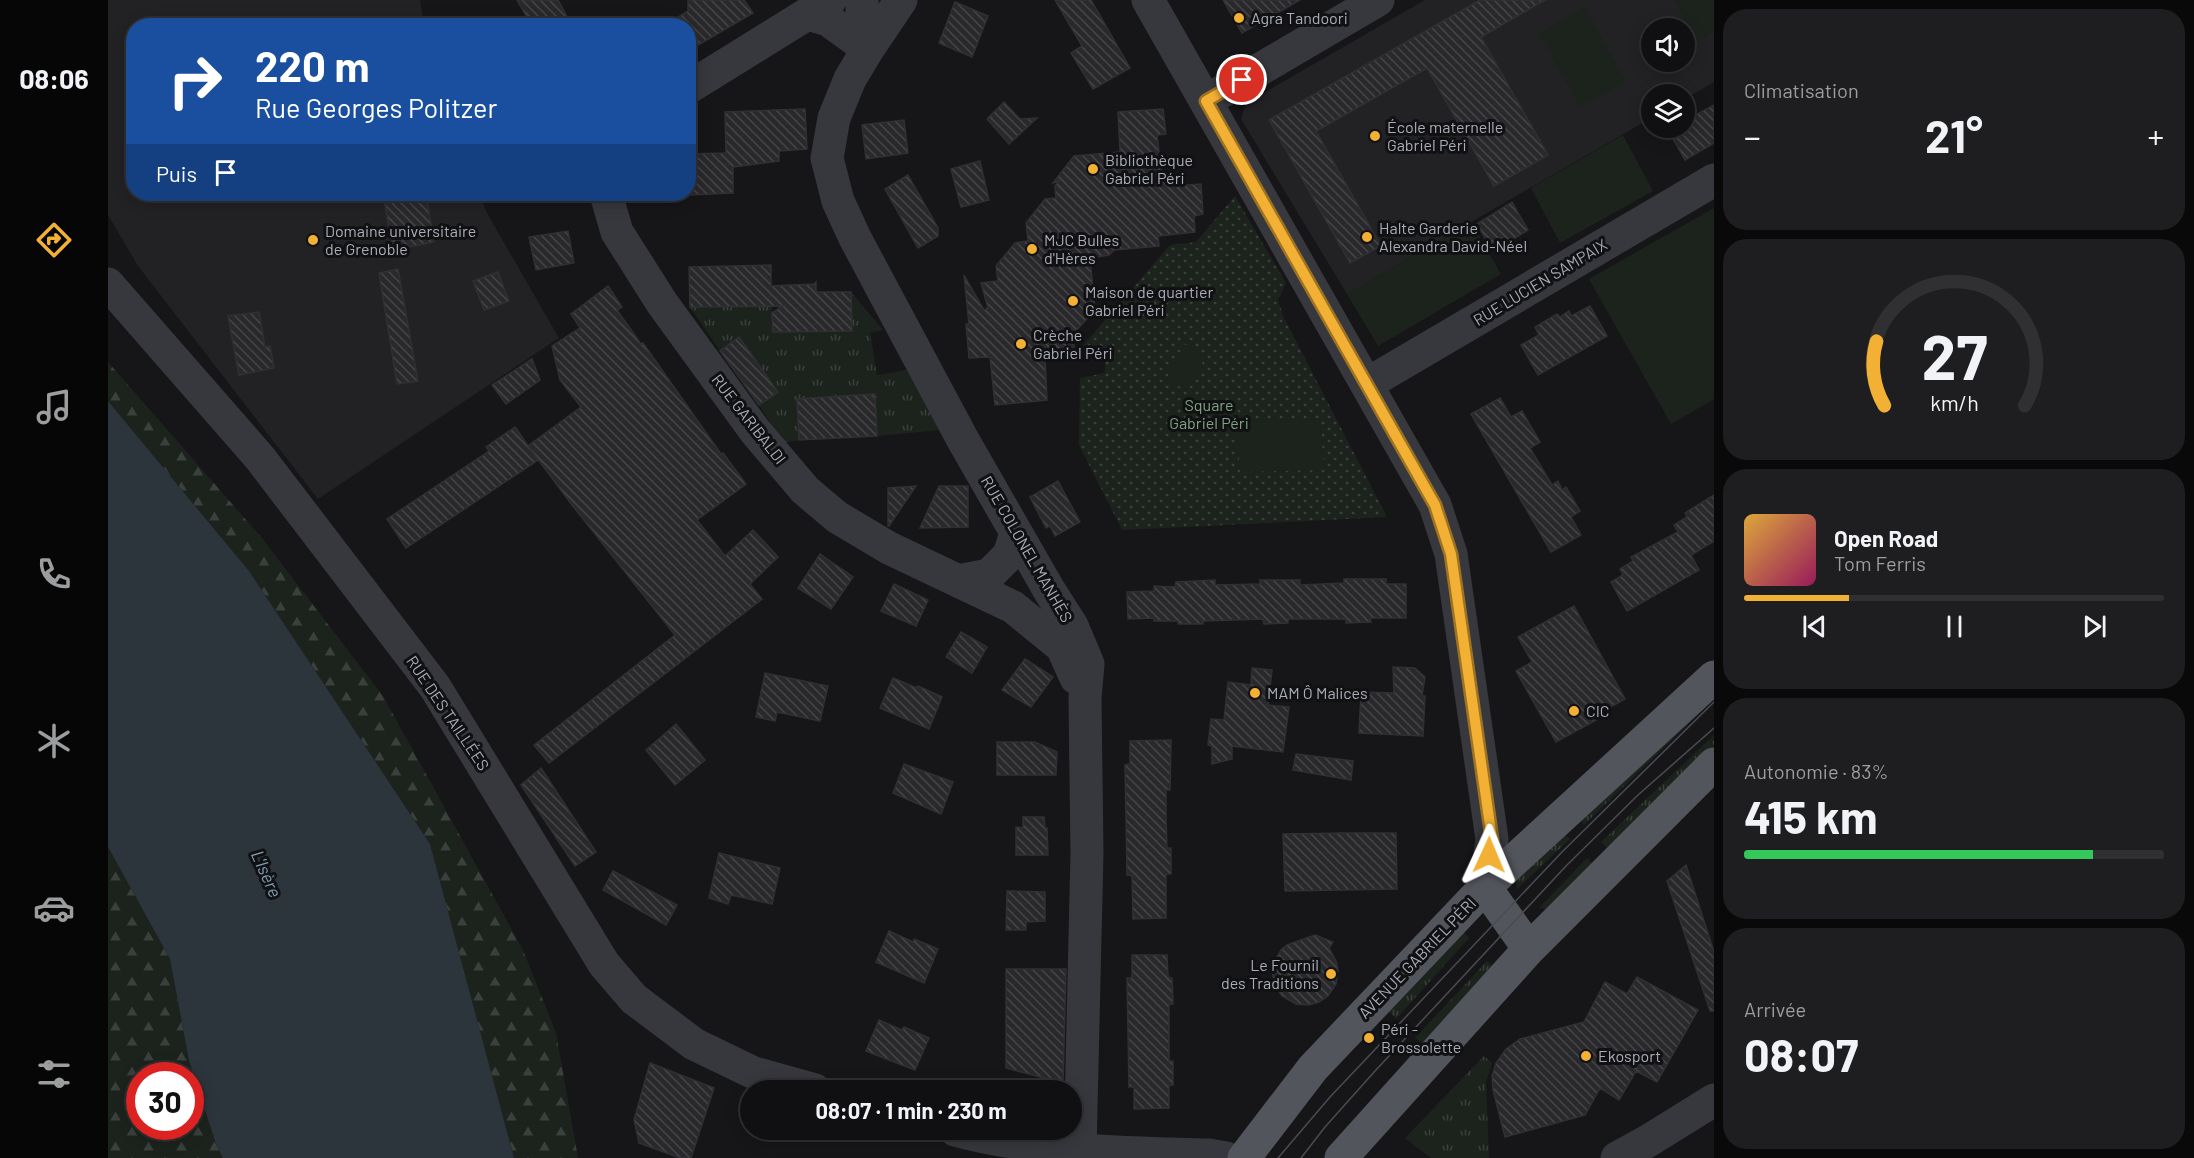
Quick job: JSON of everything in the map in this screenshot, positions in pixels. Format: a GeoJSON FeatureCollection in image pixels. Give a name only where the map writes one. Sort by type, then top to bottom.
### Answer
{"type":"FeatureCollection","features":[{"type":"Feature","properties":{"kind":"main road","name":"AVENUE GABRIEL PÉRI"},"geometry":{"type":"LineString","coordinates":[[1244,1158],[1313,1068],[1485,887],[1714,677]]}},
{"type":"Feature","properties":{"kind":"main road"},"geometry":{"type":"LineString","coordinates":[[1341,1158],[1528,950],[1714,764]]}},
{"type":"Feature","properties":{"kind":"main road"},"geometry":{"type":"LineString","coordinates":[[1485,887],[1528,950]]}},
{"type":"Feature","properties":{"kind":"street"},"geometry":{"type":"LineString","coordinates":[[862,0],[862,18],[868,49]]}},
{"type":"Feature","properties":{"kind":"street","name":"RUE COLONEL MANHÈS"},"geometry":{"type":"LineString","coordinates":[[901,0],[850,80],[834,118],[827,158],[838,201],[885,295],[963,440],[1072,626],[1088,664],[1085,699],[1088,853],[1080,1150]]}},
{"type":"Feature","properties":{"kind":"street"},"geometry":{"type":"LineString","coordinates":[[1148,0],[1435,505],[1451,554],[1492,839],[1485,887]]}},
{"type":"Feature","properties":{"kind":"street"},"geometry":{"type":"LineString","coordinates":[[1206,101],[1378,0]]}},
{"type":"Feature","properties":{"kind":"street"},"geometry":{"type":"LineString","coordinates":[[696,83],[818,7],[828,20],[868,49]]}},
{"type":"Feature","properties":{"kind":"street","name":"RUE LUCIEN SAMPAIX"},"geometry":{"type":"LineString","coordinates":[[1367,384],[1714,180]]}},
{"type":"Feature","properties":{"kind":"street","name":"RUE GARIBALDI"},"geometry":{"type":"LineString","coordinates":[[608,201],[617,232],[662,303],[755,431],[805,490],[837,517],[880,543],[1013,607],[1062,647],[1085,699]]}},
{"type":"Feature","properties":{"kind":"street","name":"RUE DES TAILLÉES"},"geometry":{"type":"LineString","coordinates":[[108,284],[260,458],[435,687],[604,964],[627,991],[653,1014],[694,1044],[754,1073],[779,1080]]}},
{"type":"Feature","properties":{"kind":"street"},"geometry":{"type":"LineString","coordinates":[[958,581],[989,575],[1009,555],[1016,533]]}},
{"type":"Feature","properties":{"kind":"street"},"geometry":{"type":"LineString","coordinates":[[1617,1158],[1648,1142],[1714,1100]]}},
{"type":"Feature","properties":{"kind":"street"},"geometry":{"type":"LineString","coordinates":[[1004,1140],[1080,1150],[1209,1155],[1226,1158]]}},
{"type":"Feature","properties":{"kind":"shaded area","name":"Domaine universitaire de Grenoble"},"geometry":{"type":"Polygon","coordinates":[[[108,0],[420,0],[423,18],[126,18],[126,201],[482,201],[559,338],[318,499],[138,266],[108,215],[108,0]]]}},
{"type":"Feature","properties":{"kind":"shaded area"},"geometry":{"type":"Polygon","coordinates":[[[1425,0],[1714,0],[1714,82],[1695,93],[1695,84],[1641,84],[1641,124],[1347,294],[1241,119],[1246,103],[1425,0]]]}},
{"type":"Feature","properties":{"kind":"green space"},"geometry":{"type":"Polygon","coordinates":[[[1674,0],[1714,0],[1714,31],[1698,41],[1695,36],[1695,18],[1685,18],[1674,0]]]}},
{"type":"Feature","properties":{"kind":"green space"},"geometry":{"type":"Polygon","coordinates":[[[1585,7],[1626,82],[1580,107],[1539,33],[1585,7]]]}},
{"type":"Feature","properties":{"kind":"green space"},"geometry":{"type":"Polygon","coordinates":[[[1623,135],[1653,191],[1560,243],[1531,188],[1623,135]]]}},
{"type":"Feature","properties":{"kind":"green space","name":"Square Gabriel Péri"},"geometry":{"type":"Polygon","coordinates":[[[1235,196],[1286,283],[1278,300],[1283,316],[1387,517],[1122,530],[1079,445],[1080,378],[1105,373],[1105,356],[1096,346],[1081,348],[1170,245],[1196,242],[1235,196]]]}},
{"type":"Feature","properties":{"kind":"green space"},"geometry":{"type":"Polygon","coordinates":[[[1714,208],[1714,399],[1671,424],[1589,279],[1714,208]]]}},
{"type":"Feature","properties":{"kind":"green space"},"geometry":{"type":"Polygon","coordinates":[[[1471,222],[1501,274],[1378,346],[1347,294],[1471,222]]]}},
{"type":"Feature","properties":{"kind":"green space"},"geometry":{"type":"Polygon","coordinates":[[[851,292],[883,330],[870,333],[877,375],[907,370],[940,430],[877,436],[875,394],[797,399],[799,440],[783,443],[759,405],[778,391],[739,337],[720,351],[690,307],[772,306],[774,332],[852,331],[851,292]]]}},
{"type":"Feature","properties":{"kind":"green space"},"geometry":{"type":"Polygon","coordinates":[[[1184,344],[1206,356],[1188,391],[1166,380],[1184,344]]]}},
{"type":"Feature","properties":{"kind":"green space"},"geometry":{"type":"Polygon","coordinates":[[[108,362],[261,537],[383,696],[523,950],[556,1033],[578,1158],[514,1158],[430,844],[249,571],[108,401],[108,362]]]}},
{"type":"Feature","properties":{"kind":"green space"},"geometry":{"type":"Polygon","coordinates":[[[1319,418],[1325,470],[1240,472],[1236,420],[1319,418]]]}},
{"type":"Feature","properties":{"kind":"green space"},"geometry":{"type":"Polygon","coordinates":[[[1714,699],[1584,825],[1578,816],[1714,699]]]}},
{"type":"Feature","properties":{"kind":"green space"},"geometry":{"type":"Polygon","coordinates":[[[1714,735],[1714,750],[1609,850],[1601,842],[1714,735]]]}},
{"type":"Feature","properties":{"kind":"green space"},"geometry":{"type":"Polygon","coordinates":[[[1563,833],[1570,839],[1517,889],[1516,881],[1563,833]]]}},
{"type":"Feature","properties":{"kind":"green space"},"geometry":{"type":"Polygon","coordinates":[[[108,847],[170,959],[189,1062],[126,1062],[126,1140],[204,1140],[204,1107],[223,1158],[108,1158],[108,847]]]}},
{"type":"Feature","properties":{"kind":"green space"},"geometry":{"type":"Polygon","coordinates":[[[1587,858],[1594,865],[1550,909],[1539,908],[1587,858]]]}},
{"type":"Feature","properties":{"kind":"green space"},"geometry":{"type":"Polygon","coordinates":[[[1462,931],[1469,938],[1396,1019],[1388,1010],[1462,931]]]}},
{"type":"Feature","properties":{"kind":"green space"},"geometry":{"type":"Polygon","coordinates":[[[1487,961],[1495,968],[1425,1045],[1415,1038],[1487,961]]]}},
{"type":"Feature","properties":{"kind":"green space"},"geometry":{"type":"Polygon","coordinates":[[[1484,1056],[1492,1063],[1486,1082],[1489,1158],[1431,1158],[1405,1138],[1484,1056]]]}},
{"type":"Feature","properties":{"kind":"water","name":"L'Isère"},"geometry":{"type":"Polygon","coordinates":[[[108,401],[249,571],[430,844],[514,1158],[223,1158],[204,1107],[204,1062],[189,1061],[170,959],[108,847],[108,401]]]}},
{"type":"Feature","properties":{"kind":"building"},"geometry":{"type":"Polygon","coordinates":[[[517,0],[558,0],[568,18],[527,18],[517,0]]]}},
{"type":"Feature","properties":{"kind":"building"},"geometry":{"type":"Polygon","coordinates":[[[688,0],[744,0],[753,13],[696,46],[696,18],[677,18],[688,11],[688,0]]]}},
{"type":"Feature","properties":{"kind":"building"},"geometry":{"type":"Polygon","coordinates":[[[1055,0],[1091,0],[1130,68],[1093,89],[1071,53],[1082,46],[1055,0]]]}},
{"type":"Feature","properties":{"kind":"building"},"geometry":{"type":"Polygon","coordinates":[[[1223,0],[1300,0],[1242,33],[1223,0]]]}},
{"type":"Feature","properties":{"kind":"building"},"geometry":{"type":"Polygon","coordinates":[[[1480,0],[1545,0],[1481,37],[1548,155],[1494,186],[1427,68],[1316,131],[1381,246],[1350,263],[1269,120],[1480,0]]]}},
{"type":"Feature","properties":{"kind":"building"},"geometry":{"type":"Polygon","coordinates":[[[955,2],[988,16],[972,57],[939,43],[955,2]]]}},
{"type":"Feature","properties":{"kind":"building"},"geometry":{"type":"Polygon","coordinates":[[[1004,102],[1020,119],[1037,118],[1009,144],[987,119],[1004,102]]]}},
{"type":"Feature","properties":{"kind":"building"},"geometry":{"type":"Polygon","coordinates":[[[1714,105],[1714,143],[1685,160],[1673,138],[1695,138],[1695,115],[1714,105]]]}},
{"type":"Feature","properties":{"kind":"building"},"geometry":{"type":"Polygon","coordinates":[[[805,109],[807,149],[779,151],[779,161],[733,167],[733,193],[696,195],[696,154],[726,153],[725,112],[805,109]]]}},
{"type":"Feature","properties":{"kind":"building"},"geometry":{"type":"Polygon","coordinates":[[[1163,109],[1166,134],[1157,135],[1162,176],[1175,186],[1201,184],[1203,214],[1194,216],[1195,232],[1158,236],[1159,246],[1114,250],[1109,255],[1090,258],[1095,310],[1072,335],[1075,353],[1045,359],[1047,400],[995,405],[990,357],[969,358],[966,324],[969,324],[964,275],[984,310],[988,308],[981,283],[998,281],[996,266],[1015,243],[1028,241],[1026,223],[1045,199],[1056,198],[1055,186],[1059,181],[1053,183],[1074,156],[1120,152],[1118,112],[1163,109]]]}},
{"type":"Feature","properties":{"kind":"building"},"geometry":{"type":"Polygon","coordinates":[[[904,120],[908,153],[866,159],[862,125],[904,120]]]}},
{"type":"Feature","properties":{"kind":"building"},"geometry":{"type":"Polygon","coordinates":[[[980,161],[989,200],[961,207],[951,169],[980,161]]]}},
{"type":"Feature","properties":{"kind":"building"},"geometry":{"type":"Polygon","coordinates":[[[908,175],[938,228],[938,236],[918,248],[885,189],[908,175]]]}},
{"type":"Feature","properties":{"kind":"building"},"geometry":{"type":"Polygon","coordinates":[[[384,201],[427,201],[434,242],[393,250],[384,201]]]}},
{"type":"Feature","properties":{"kind":"building"},"geometry":{"type":"Polygon","coordinates":[[[1512,202],[1528,230],[1507,243],[1502,237],[1489,245],[1477,224],[1512,202]]]}},
{"type":"Feature","properties":{"kind":"building"},"geometry":{"type":"Polygon","coordinates":[[[568,231],[574,263],[536,270],[529,237],[568,231]]]}},
{"type":"Feature","properties":{"kind":"building"},"geometry":{"type":"Polygon","coordinates":[[[771,265],[771,286],[814,284],[816,282],[816,292],[851,292],[852,331],[773,332],[772,313],[783,306],[690,307],[689,267],[771,265]]]}},
{"type":"Feature","properties":{"kind":"building"},"geometry":{"type":"Polygon","coordinates":[[[398,269],[418,381],[397,384],[379,273],[398,269]]]}},
{"type":"Feature","properties":{"kind":"building"},"geometry":{"type":"Polygon","coordinates":[[[498,272],[509,301],[484,310],[473,281],[498,272]]]}},
{"type":"Feature","properties":{"kind":"building"},"geometry":{"type":"Polygon","coordinates":[[[608,286],[622,307],[617,310],[721,454],[723,453],[746,484],[697,520],[725,556],[753,530],[778,557],[750,584],[762,599],[549,763],[534,745],[675,635],[528,446],[581,407],[560,380],[552,346],[580,328],[571,314],[608,286]]]}},
{"type":"Feature","properties":{"kind":"building"},"geometry":{"type":"Polygon","coordinates":[[[1590,306],[1607,336],[1538,375],[1521,345],[1539,335],[1535,327],[1557,314],[1560,317],[1569,311],[1571,316],[1590,306]]]}},
{"type":"Feature","properties":{"kind":"building"},"geometry":{"type":"Polygon","coordinates":[[[259,312],[265,347],[270,346],[274,368],[239,375],[228,316],[259,312]]]}},
{"type":"Feature","properties":{"kind":"building"},"geometry":{"type":"Polygon","coordinates":[[[739,337],[778,392],[759,405],[720,351],[739,337]]]}},
{"type":"Feature","properties":{"kind":"building"},"geometry":{"type":"Polygon","coordinates":[[[532,359],[540,380],[506,404],[492,385],[532,359]]]}},
{"type":"Feature","properties":{"kind":"building"},"geometry":{"type":"Polygon","coordinates":[[[875,394],[877,436],[799,440],[797,399],[875,394]]]}},
{"type":"Feature","properties":{"kind":"building"},"geometry":{"type":"Polygon","coordinates":[[[1500,398],[1511,417],[1522,411],[1540,442],[1530,448],[1552,485],[1558,481],[1562,490],[1566,487],[1580,511],[1571,517],[1581,535],[1551,552],[1471,414],[1500,398]]]}},
{"type":"Feature","properties":{"kind":"building"},"geometry":{"type":"Polygon","coordinates":[[[515,427],[538,460],[406,548],[387,519],[489,451],[486,447],[515,427]]]}},
{"type":"Feature","properties":{"kind":"building"},"geometry":{"type":"Polygon","coordinates":[[[1058,481],[1080,522],[1055,536],[1050,526],[1046,528],[1030,497],[1058,481]]]}},
{"type":"Feature","properties":{"kind":"building"},"geometry":{"type":"Polygon","coordinates":[[[916,486],[889,526],[888,526],[888,488],[916,486]]]}},
{"type":"Feature","properties":{"kind":"building"},"geometry":{"type":"Polygon","coordinates":[[[939,486],[968,486],[968,527],[920,528],[939,486]]]}},
{"type":"Feature","properties":{"kind":"building"},"geometry":{"type":"Polygon","coordinates":[[[1714,495],[1714,541],[1691,555],[1699,570],[1627,611],[1611,582],[1623,575],[1620,569],[1633,561],[1631,557],[1678,532],[1674,525],[1687,517],[1685,513],[1714,495]]]}},
{"type":"Feature","properties":{"kind":"building"},"geometry":{"type":"Polygon","coordinates":[[[820,554],[853,577],[831,609],[798,588],[820,554]]]}},
{"type":"Feature","properties":{"kind":"building"},"geometry":{"type":"Polygon","coordinates":[[[1344,579],[1386,579],[1386,584],[1406,584],[1406,618],[1370,618],[1371,622],[1346,623],[1346,619],[1288,619],[1288,623],[1264,624],[1263,619],[1178,624],[1178,621],[1154,621],[1154,618],[1128,619],[1127,592],[1154,591],[1154,586],[1175,587],[1176,582],[1215,580],[1215,585],[1260,584],[1260,580],[1300,580],[1300,585],[1344,583],[1344,579]]]}},
{"type":"Feature","properties":{"kind":"building"},"geometry":{"type":"Polygon","coordinates":[[[894,584],[928,600],[916,626],[881,611],[894,584]]]}},
{"type":"Feature","properties":{"kind":"building"},"geometry":{"type":"Polygon","coordinates":[[[1574,606],[1625,699],[1598,714],[1600,718],[1556,742],[1516,671],[1532,662],[1518,637],[1574,606]]]}},
{"type":"Feature","properties":{"kind":"building"},"geometry":{"type":"Polygon","coordinates":[[[961,632],[987,647],[972,673],[946,657],[961,632]]]}},
{"type":"Feature","properties":{"kind":"building"},"geometry":{"type":"Polygon","coordinates":[[[1025,659],[1053,677],[1031,707],[1002,690],[1025,659]]]}},
{"type":"Feature","properties":{"kind":"building"},"geometry":{"type":"Polygon","coordinates":[[[1393,667],[1415,668],[1425,677],[1422,696],[1425,696],[1423,736],[1359,733],[1361,692],[1394,693],[1393,667]]]}},
{"type":"Feature","properties":{"kind":"building"},"geometry":{"type":"Polygon","coordinates":[[[1252,668],[1272,670],[1268,705],[1289,707],[1283,752],[1232,746],[1232,759],[1212,764],[1212,746],[1208,745],[1211,719],[1224,720],[1228,682],[1251,685],[1252,668]]]}},
{"type":"Feature","properties":{"kind":"building"},"geometry":{"type":"Polygon","coordinates":[[[765,673],[828,686],[820,721],[777,712],[775,721],[756,717],[765,673]]]}},
{"type":"Feature","properties":{"kind":"building"},"geometry":{"type":"Polygon","coordinates":[[[893,678],[942,697],[929,729],[880,708],[893,678]]]}},
{"type":"Feature","properties":{"kind":"building"},"geometry":{"type":"Polygon","coordinates":[[[676,724],[705,760],[675,785],[646,750],[676,724]]]}},
{"type":"Feature","properties":{"kind":"building"},"geometry":{"type":"Polygon","coordinates":[[[1171,740],[1170,790],[1166,790],[1166,819],[1167,848],[1171,848],[1171,874],[1166,874],[1166,918],[1133,919],[1132,876],[1127,875],[1125,765],[1130,764],[1130,741],[1171,740]]]}},
{"type":"Feature","properties":{"kind":"building"},"geometry":{"type":"Polygon","coordinates":[[[997,742],[1035,742],[1057,752],[1056,775],[997,775],[997,742]]]}},
{"type":"Feature","properties":{"kind":"building"},"geometry":{"type":"Polygon","coordinates":[[[1296,754],[1353,761],[1351,780],[1293,770],[1296,754]]]}},
{"type":"Feature","properties":{"kind":"building"},"geometry":{"type":"Polygon","coordinates":[[[904,764],[953,782],[941,814],[893,793],[904,764]]]}},
{"type":"Feature","properties":{"kind":"building"},"geometry":{"type":"Polygon","coordinates":[[[541,768],[596,852],[575,866],[521,785],[541,768]]]}},
{"type":"Feature","properties":{"kind":"building"},"geometry":{"type":"Polygon","coordinates":[[[1023,817],[1044,817],[1045,828],[1047,828],[1048,855],[1016,855],[1016,827],[1023,828],[1023,817]]]}},
{"type":"Feature","properties":{"kind":"building"},"geometry":{"type":"Polygon","coordinates":[[[1396,833],[1397,889],[1285,891],[1283,834],[1396,833]]]}},
{"type":"Feature","properties":{"kind":"building"},"geometry":{"type":"Polygon","coordinates":[[[719,853],[780,868],[772,904],[731,895],[728,904],[709,898],[719,853]]]}},
{"type":"Feature","properties":{"kind":"building"},"geometry":{"type":"Polygon","coordinates":[[[1686,865],[1714,952],[1714,1011],[1710,1011],[1667,881],[1686,865]]]}},
{"type":"Feature","properties":{"kind":"building"},"geometry":{"type":"Polygon","coordinates":[[[613,871],[677,905],[666,925],[603,890],[613,871]]]}},
{"type":"Feature","properties":{"kind":"building"},"geometry":{"type":"Polygon","coordinates":[[[1007,891],[1045,892],[1045,921],[1026,922],[1026,930],[1006,930],[1007,891]]]}},
{"type":"Feature","properties":{"kind":"building"},"geometry":{"type":"Polygon","coordinates":[[[889,931],[913,942],[914,939],[938,949],[924,983],[876,962],[889,931]]]}},
{"type":"Feature","properties":{"kind":"building"},"geometry":{"type":"Polygon","coordinates":[[[1315,935],[1333,942],[1329,948],[1338,970],[1336,984],[1328,996],[1319,1002],[1308,1005],[1296,1004],[1282,996],[1275,986],[1272,971],[1274,962],[1287,945],[1315,935]]]}},
{"type":"Feature","properties":{"kind":"building"},"geometry":{"type":"Polygon","coordinates":[[[1132,955],[1167,955],[1168,977],[1172,978],[1173,1004],[1169,1004],[1169,1061],[1173,1061],[1173,1085],[1169,1085],[1169,1108],[1134,1109],[1134,1087],[1129,1087],[1127,978],[1132,978],[1132,955]]]}},
{"type":"Feature","properties":{"kind":"building"},"geometry":{"type":"Polygon","coordinates":[[[1006,969],[1066,969],[1063,1080],[1052,1080],[1006,1068],[1006,969]]]}},
{"type":"Feature","properties":{"kind":"building","name":"Ekosport"},"geometry":{"type":"Polygon","coordinates":[[[1637,977],[1698,1010],[1657,1082],[1636,1071],[1619,1100],[1600,1088],[1585,1115],[1505,1137],[1493,1090],[1492,1076],[1496,1063],[1506,1049],[1520,1039],[1584,1022],[1605,982],[1627,994],[1637,977]]]}},
{"type":"Feature","properties":{"kind":"building"},"geometry":{"type":"Polygon","coordinates":[[[879,1020],[902,1030],[904,1027],[929,1038],[915,1070],[866,1051],[879,1020]]]}},
{"type":"Feature","properties":{"kind":"building"},"geometry":{"type":"Polygon","coordinates":[[[650,1063],[714,1088],[691,1158],[680,1158],[639,1143],[634,1120],[650,1063]]]}},
{"type":"Feature","properties":{"kind":"tram line"},"geometry":{"type":"LineString","coordinates":[[1278,1158],[1330,1097],[1562,852],[1714,702]]}},
{"type":"Feature","properties":{"kind":"tram line"},"geometry":{"type":"LineString","coordinates":[[1301,1158],[1325,1127],[1375,1071],[1566,866],[1638,795],[1714,728]]}},
{"type":"Feature","properties":{"kind":"place","name":"Agra Tandoori"},"geometry":{"type":"Point","coordinates":[1239,18]}},
{"type":"Feature","properties":{"kind":"place","name":"École maternelle Gabriel Péri"},"geometry":{"type":"Point","coordinates":[1375,136]}},
{"type":"Feature","properties":{"kind":"place","name":"Bibliothèque Gabriel Péri"},"geometry":{"type":"Point","coordinates":[1093,169]}},
{"type":"Feature","properties":{"kind":"place","name":"Halte Garderie Alexandra David-Néel"},"geometry":{"type":"Point","coordinates":[1367,237]}},
{"type":"Feature","properties":{"kind":"place","name":"Domaine universitaire de Grenoble"},"geometry":{"type":"Point","coordinates":[313,240]}},
{"type":"Feature","properties":{"kind":"place","name":"MJC Bulles d'Hères"},"geometry":{"type":"Point","coordinates":[1032,249]}},
{"type":"Feature","properties":{"kind":"place","name":"Maison de quartier Gabriel Péri"},"geometry":{"type":"Point","coordinates":[1073,301]}},
{"type":"Feature","properties":{"kind":"place","name":"Crèche Gabriel Péri"},"geometry":{"type":"Point","coordinates":[1021,344]}},
{"type":"Feature","properties":{"kind":"place","name":"MAM Ô Malices"},"geometry":{"type":"Point","coordinates":[1255,693]}},
{"type":"Feature","properties":{"kind":"place","name":"CIC"},"geometry":{"type":"Point","coordinates":[1574,711]}},
{"type":"Feature","properties":{"kind":"place","name":"Le Fournil des Traditions"},"geometry":{"type":"Point","coordinates":[1331,974]}},
{"type":"Feature","properties":{"kind":"place","name":"Péri - Brossolette"},"geometry":{"type":"Point","coordinates":[1369,1038]}},
{"type":"Feature","properties":{"kind":"place","name":"Ekosport"},"geometry":{"type":"Point","coordinates":[1586,1056]}},
{"type":"Feature","properties":{"kind":"route"},"geometry":{"type":"LineString","coordinates":[[1242,80],[1206,101],[1435,505],[1451,554],[1492,839],[1489,855]]}}]}
